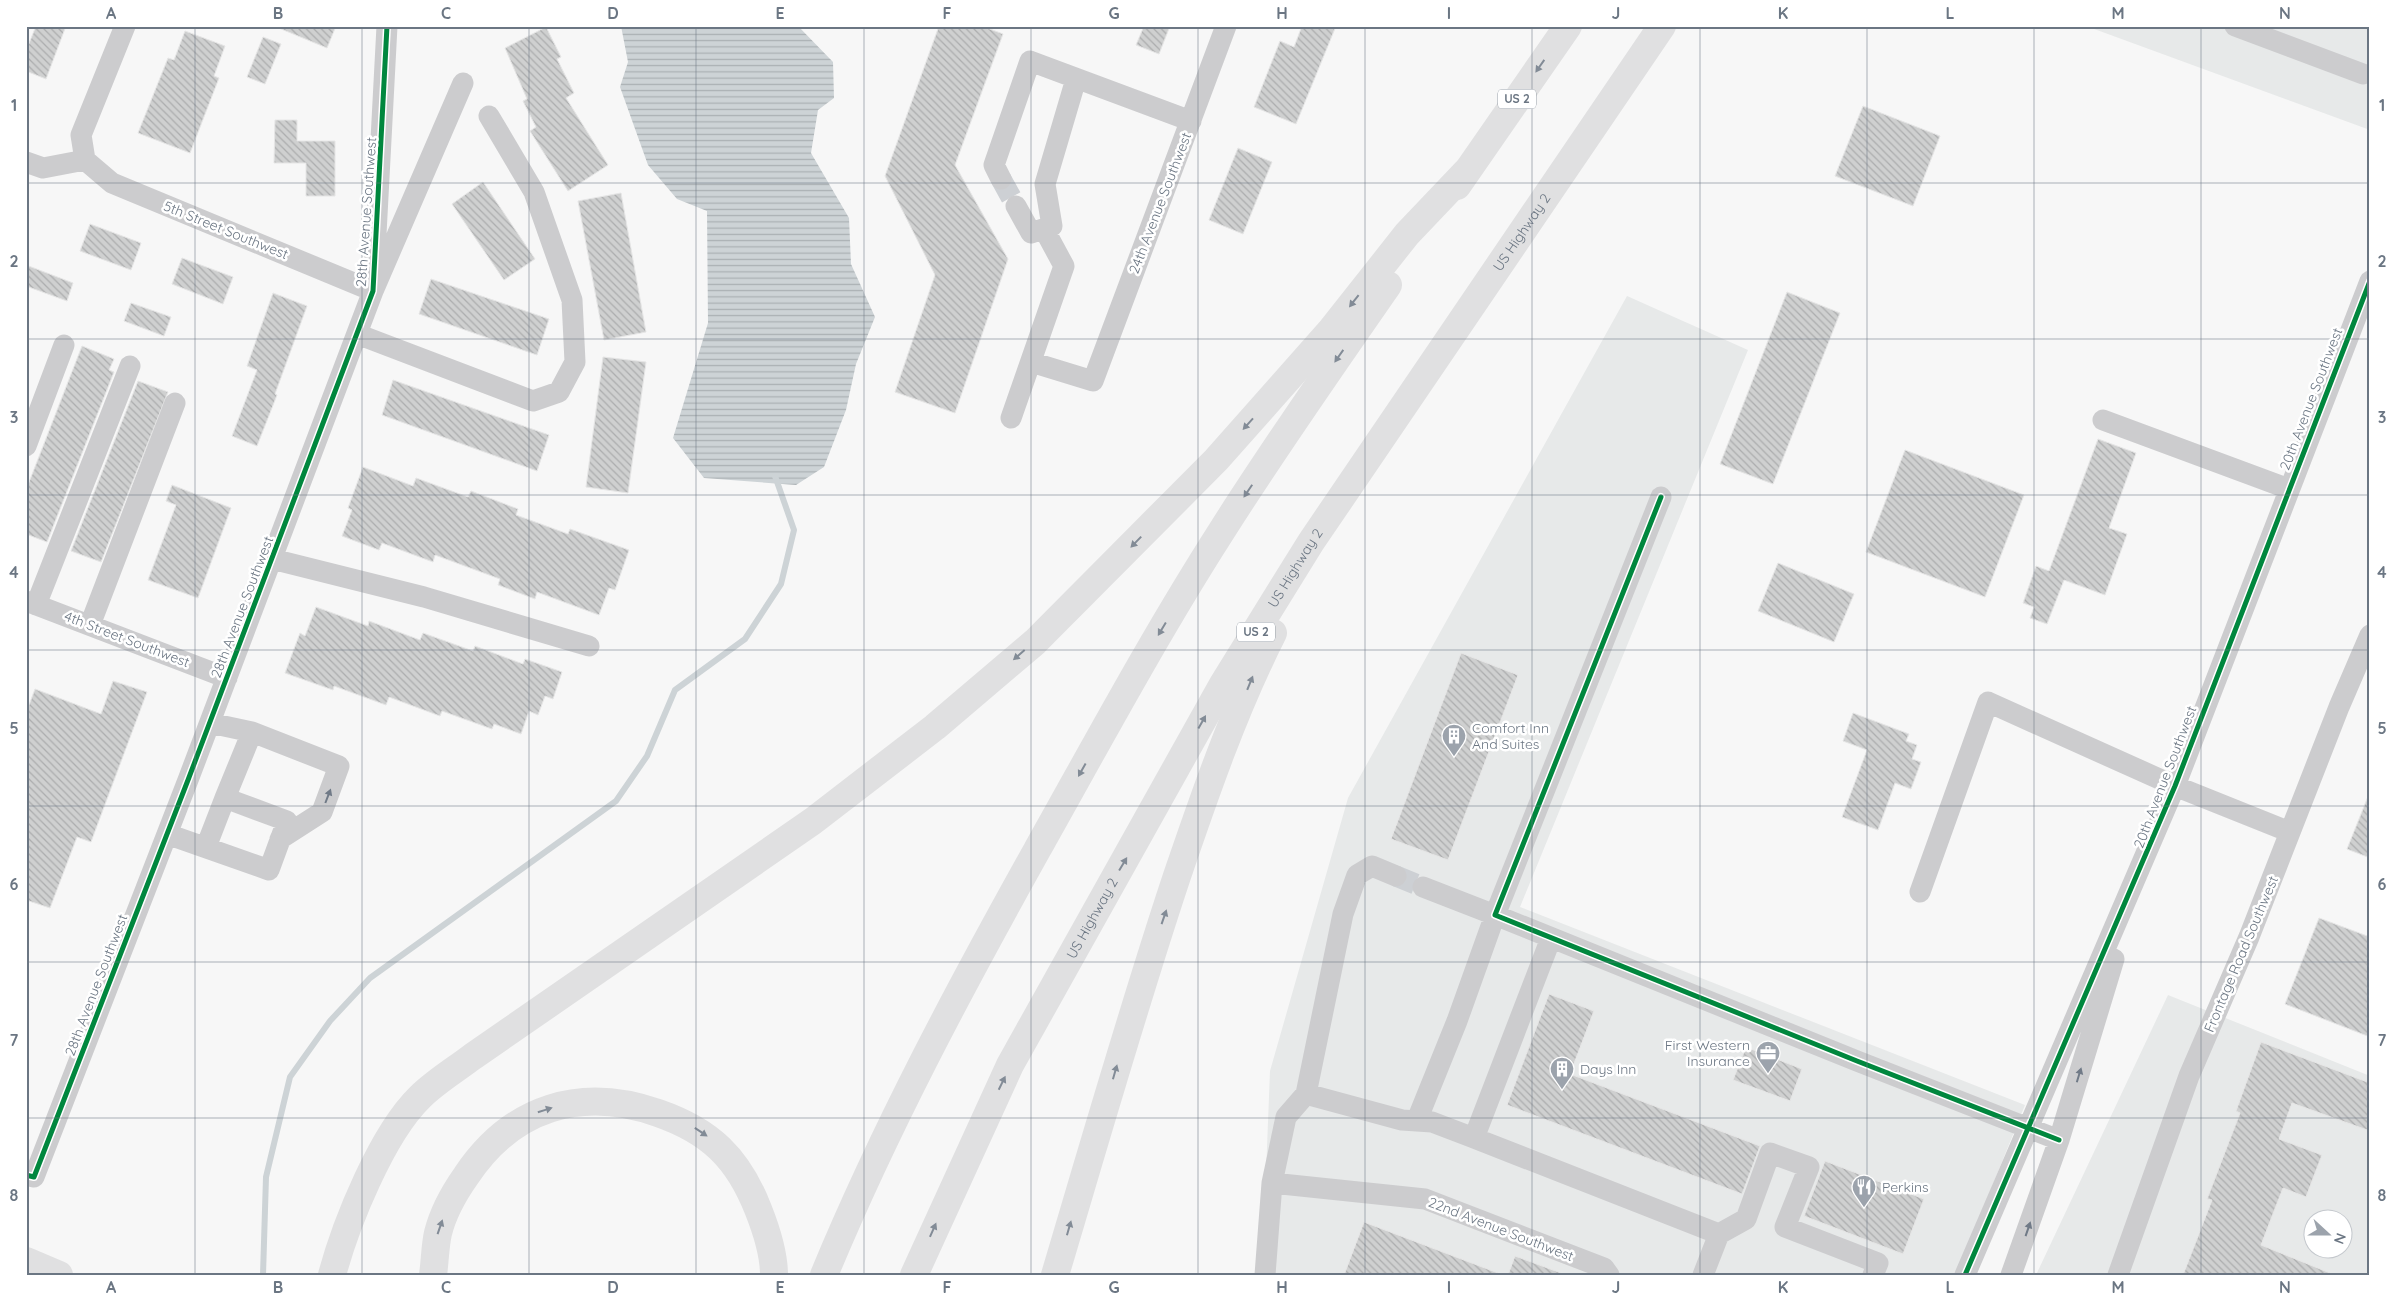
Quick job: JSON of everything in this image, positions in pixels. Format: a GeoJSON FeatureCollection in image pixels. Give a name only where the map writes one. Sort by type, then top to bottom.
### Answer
{"type":"FeatureCollection","features":[{"type":"Feature","properties":{"kind":"highway","name":"US 2"},"geometry":{"type":"LineString","coordinates":[[824,1275],[850,1213],[914,1076],[1006,904],[1128,687],[1220,533],[1332,365],[1568,26]]}},
{"type":"Feature","properties":{"kind":"highway","name":"US Highway 2"},"geometry":{"type":"LineString","coordinates":[[914,1275],[1010,1065],[1223,684],[1310,542],[1662,26]]}},
{"type":"Feature","properties":{"kind":"highway"},"geometry":{"type":"LineString","coordinates":[[332,1270],[365,1185],[391,1132],[420,1097],[472,1057],[813,821],[935,727],[1035,642],[1216,460],[1332,329],[1407,234],[1466,172]]}},
{"type":"Feature","properties":{"kind":"highway"},"geometry":{"type":"LineString","coordinates":[[1055,1275],[1142,982],[1206,791],[1259,661],[1351,482]]}},
{"type":"Feature","properties":{"kind":"highway"},"geometry":{"type":"LineString","coordinates":[[433,1275],[438,1233],[450,1200],[476,1160],[496,1141],[533,1114],[579,1102],[624,1104],[648,1109],[698,1129],[716,1144],[733,1161],[754,1198],[771,1248],[774,1275]]}},
{"type":"Feature","properties":{"kind":"highway"},"geometry":{"type":"LineString","coordinates":[[26,1261],[59,1275]]}},
{"type":"Feature","properties":{"kind":"street"},"geometry":{"type":"LineString","coordinates":[[26,162],[43,168],[86,160],[81,135],[125,26]]}},
{"type":"Feature","properties":{"kind":"street","name":"28th Avenue Southwest"},"geometry":{"type":"LineString","coordinates":[[30,1176],[167,834],[373,291],[387,26]]}},
{"type":"Feature","properties":{"kind":"street","name":"24th Avenue Southwest"},"geometry":{"type":"LineString","coordinates":[[1031,362],[1093,381],[1226,26]]}},
{"type":"Feature","properties":{"kind":"street"},"geometry":{"type":"LineString","coordinates":[[2235,26],[2368,69]]}},
{"type":"Feature","properties":{"kind":"street"},"geometry":{"type":"LineString","coordinates":[[1001,179],[994,165],[1030,62],[1191,121]]}},
{"type":"Feature","properties":{"kind":"street"},"geometry":{"type":"LineString","coordinates":[[1016,206],[1031,233],[1052,226],[1045,184],[1076,79]]}},
{"type":"Feature","properties":{"kind":"street"},"geometry":{"type":"LineString","coordinates":[[373,291],[462,83]]}},
{"type":"Feature","properties":{"kind":"street"},"geometry":{"type":"LineString","coordinates":[[357,334],[533,401],[558,392],[575,362],[572,300],[534,192],[489,116]]}},
{"type":"Feature","properties":{"kind":"street","name":"5th Street Southwest"},"geometry":{"type":"LineString","coordinates":[[86,160],[112,184],[373,291]]}},
{"type":"Feature","properties":{"kind":"street"},"geometry":{"type":"LineString","coordinates":[[1011,418],[1064,266],[1044,229]]}},
{"type":"Feature","properties":{"kind":"street","name":"20th Avenue Southwest"},"geometry":{"type":"LineString","coordinates":[[1965,1275],[2144,862],[2175,786],[2370,280]]}},
{"type":"Feature","properties":{"kind":"street"},"geometry":{"type":"LineString","coordinates":[[26,446],[64,345]]}},
{"type":"Feature","properties":{"kind":"street"},"geometry":{"type":"LineString","coordinates":[[31,603],[130,366]]}},
{"type":"Feature","properties":{"kind":"street"},"geometry":{"type":"LineString","coordinates":[[90,625],[175,403]]}},
{"type":"Feature","properties":{"kind":"street"},"geometry":{"type":"LineString","coordinates":[[2103,420],[2288,489]]}},
{"type":"Feature","properties":{"kind":"street"},"geometry":{"type":"LineString","coordinates":[[1417,1120],[1457,1022],[1495,915],[1661,497]]}},
{"type":"Feature","properties":{"kind":"street"},"geometry":{"type":"LineString","coordinates":[[272,559],[424,598],[589,646]]}},
{"type":"Feature","properties":{"kind":"street","name":"4th Street Southwest"},"geometry":{"type":"LineString","coordinates":[[31,603],[227,678]]}},
{"type":"Feature","properties":{"kind":"street","name":"Frontage Road Southwest"},"geometry":{"type":"LineString","coordinates":[[2118,1275],[2189,1076],[2249,937],[2370,635]]}},
{"type":"Feature","properties":{"kind":"street"},"geometry":{"type":"LineString","coordinates":[[1920,892],[1988,702],[2175,786],[2290,832]]}},
{"type":"Feature","properties":{"kind":"street"},"geometry":{"type":"LineString","coordinates":[[210,723],[252,732],[339,766],[322,812],[280,839]]}},
{"type":"Feature","properties":{"kind":"street"},"geometry":{"type":"LineString","coordinates":[[206,847],[252,732]]}},
{"type":"Feature","properties":{"kind":"street"},"geometry":{"type":"LineString","coordinates":[[167,834],[269,870],[287,820],[225,798]]}},
{"type":"Feature","properties":{"kind":"street","name":"20th Avenue Southwest"},"geometry":{"type":"LineString","coordinates":[[2011,1275],[2059,1140],[2144,862]]}},
{"type":"Feature","properties":{"kind":"street"},"geometry":{"type":"LineString","coordinates":[[1265,1275],[1272,1182],[1286,1118],[1306,1094],[1343,914],[1357,875],[1372,866],[1396,876]]}},
{"type":"Feature","properties":{"kind":"street"},"geometry":{"type":"LineString","coordinates":[[1423,887],[2059,1140]]}},
{"type":"Feature","properties":{"kind":"street"},"geometry":{"type":"LineString","coordinates":[[1474,1138],[1551,938]]}},
{"type":"Feature","properties":{"kind":"street"},"geometry":{"type":"LineString","coordinates":[[1306,1094],[1402,1120],[1432,1122],[1719,1234]]}},
{"type":"Feature","properties":{"kind":"street"},"geometry":{"type":"LineString","coordinates":[[1703,1275],[1719,1234],[1746,1219],[1770,1153],[1809,1168],[1785,1227],[1878,1263],[1873,1275]]}},
{"type":"Feature","properties":{"kind":"street","name":"22nd Avenue Southwest"},"geometry":{"type":"LineString","coordinates":[[1272,1182],[1425,1199],[1604,1268],[1609,1275]]}},
{"type":"Feature","properties":{"kind":"shaded area"},"geometry":{"type":"Polygon","coordinates":[[[621,26],[798,26],[833,62],[834,98],[818,110],[811,153],[849,218],[851,264],[875,317],[856,364],[846,410],[824,467],[796,485],[704,478],[673,438],[708,323],[707,211],[677,199],[648,165],[620,87],[628,62],[621,26]]]}},
{"type":"Feature","properties":{"kind":"shaded area"},"geometry":{"type":"Polygon","coordinates":[[[2086,26],[2370,26],[2370,130],[2086,26]]]}},
{"type":"Feature","properties":{"kind":"shaded area"},"geometry":{"type":"Polygon","coordinates":[[[1627,296],[1748,350],[1520,907],[2025,1105],[1956,1275],[1262,1275],[1270,1071],[1348,798],[1627,296]]]}},
{"type":"Feature","properties":{"kind":"shaded area"},"geometry":{"type":"Polygon","coordinates":[[[2168,995],[2370,1076],[2370,1275],[2036,1275],[2168,995]]]}},
{"type":"Feature","properties":{"kind":"building"},"geometry":{"type":"Polygon","coordinates":[[[36,26],[66,26],[46,79],[26,71],[26,51],[36,26]]]}},
{"type":"Feature","properties":{"kind":"building"},"geometry":{"type":"Polygon","coordinates":[[[274,26],[336,26],[327,48],[274,26]]]}},
{"type":"Feature","properties":{"kind":"building"},"geometry":{"type":"Polygon","coordinates":[[[939,26],[982,26],[1003,34],[955,165],[1008,259],[955,413],[895,392],[935,275],[885,176],[939,26]]]}},
{"type":"Feature","properties":{"kind":"building"},"geometry":{"type":"Polygon","coordinates":[[[1144,26],[1170,26],[1159,54],[1136,45],[1144,26]]]}},
{"type":"Feature","properties":{"kind":"building"},"geometry":{"type":"Polygon","coordinates":[[[1302,26],[1336,26],[1296,124],[1254,107],[1280,41],[1294,47],[1302,26]]]}},
{"type":"Feature","properties":{"kind":"building"},"geometry":{"type":"Polygon","coordinates":[[[546,27],[561,57],[557,59],[574,93],[566,98],[608,165],[568,191],[530,131],[536,127],[523,101],[527,99],[505,48],[546,27]]]}},
{"type":"Feature","properties":{"kind":"building"},"geometry":{"type":"Polygon","coordinates":[[[185,31],[225,46],[214,76],[219,78],[190,153],[138,133],[168,58],[174,60],[185,31]]]}},
{"type":"Feature","properties":{"kind":"building"},"geometry":{"type":"Polygon","coordinates":[[[263,37],[281,44],[265,84],[247,77],[263,37]]]}},
{"type":"Feature","properties":{"kind":"building"},"geometry":{"type":"Polygon","coordinates":[[[1863,106],[1940,136],[1913,206],[1835,176],[1863,106]]]}},
{"type":"Feature","properties":{"kind":"building"},"geometry":{"type":"Polygon","coordinates":[[[275,120],[297,120],[297,141],[335,141],[335,196],[306,196],[306,163],[274,163],[275,120]]]}},
{"type":"Feature","properties":{"kind":"building"},"geometry":{"type":"Polygon","coordinates":[[[1238,148],[1272,162],[1243,234],[1209,220],[1238,148]]]}},
{"type":"Feature","properties":{"kind":"building"},"geometry":{"type":"Polygon","coordinates":[[[483,182],[535,259],[504,280],[452,204],[483,182]]]}},
{"type":"Feature","properties":{"kind":"building"},"geometry":{"type":"Polygon","coordinates":[[[621,193],[646,332],[604,340],[578,201],[621,193]]]}},
{"type":"Feature","properties":{"kind":"building"},"geometry":{"type":"Polygon","coordinates":[[[90,224],[141,243],[131,270],[80,251],[90,224]]]}},
{"type":"Feature","properties":{"kind":"building"},"geometry":{"type":"Polygon","coordinates":[[[182,258],[233,277],[223,304],[172,284],[182,258]]]}},
{"type":"Feature","properties":{"kind":"building"},"geometry":{"type":"Polygon","coordinates":[[[26,265],[73,283],[67,301],[26,286],[26,265]]]}},
{"type":"Feature","properties":{"kind":"building"},"geometry":{"type":"Polygon","coordinates":[[[431,279],[549,319],[537,355],[419,314],[431,279]]]}},
{"type":"Feature","properties":{"kind":"building"},"geometry":{"type":"Polygon","coordinates":[[[1787,292],[1840,313],[1773,484],[1720,464],[1787,292]]]}},
{"type":"Feature","properties":{"kind":"building"},"geometry":{"type":"Polygon","coordinates":[[[273,293],[307,306],[275,394],[277,395],[257,446],[232,436],[257,370],[247,366],[273,293]]]}},
{"type":"Feature","properties":{"kind":"building"},"geometry":{"type":"Polygon","coordinates":[[[131,303],[171,317],[164,336],[124,321],[131,303]]]}},
{"type":"Feature","properties":{"kind":"building"},"geometry":{"type":"Polygon","coordinates":[[[82,346],[114,359],[109,370],[114,372],[47,542],[26,534],[26,490],[82,346]]]}},
{"type":"Feature","properties":{"kind":"building"},"geometry":{"type":"Polygon","coordinates":[[[603,357],[646,362],[628,493],[586,487],[603,357]]]}},
{"type":"Feature","properties":{"kind":"building"},"geometry":{"type":"Polygon","coordinates":[[[393,380],[549,435],[537,471],[382,415],[393,380]]]}},
{"type":"Feature","properties":{"kind":"building"},"geometry":{"type":"Polygon","coordinates":[[[138,381],[168,392],[101,562],[71,551],[138,381]]]}},
{"type":"Feature","properties":{"kind":"building"},"geometry":{"type":"Polygon","coordinates":[[[2098,439],[2136,453],[2109,528],[2127,534],[2105,595],[2064,580],[2047,624],[2030,618],[2034,607],[2023,603],[2036,566],[2049,571],[2098,439]]]}},
{"type":"Feature","properties":{"kind":"building"},"geometry":{"type":"Polygon","coordinates":[[[1905,450],[2024,495],[1985,597],[1866,552],[1905,450]]]}},
{"type":"Feature","properties":{"kind":"building"},"geometry":{"type":"Polygon","coordinates":[[[363,467],[413,486],[416,478],[468,497],[471,491],[518,509],[516,515],[568,534],[570,529],[629,550],[615,590],[609,588],[599,615],[537,592],[535,599],[498,585],[500,579],[435,555],[433,562],[382,543],[379,550],[342,536],[352,510],[348,508],[363,467]]]}},
{"type":"Feature","properties":{"kind":"building"},"geometry":{"type":"Polygon","coordinates":[[[172,485],[231,508],[198,598],[148,580],[176,505],[166,501],[172,485]]]}},
{"type":"Feature","properties":{"kind":"building"},"geometry":{"type":"Polygon","coordinates":[[[1778,563],[1854,594],[1834,642],[1758,611],[1778,563]]]}},
{"type":"Feature","properties":{"kind":"building"},"geometry":{"type":"Polygon","coordinates":[[[316,607],[368,626],[369,621],[420,640],[423,633],[473,651],[475,646],[523,664],[525,659],[562,672],[553,699],[545,696],[538,715],[529,711],[521,734],[494,724],[492,729],[442,711],[440,716],[389,697],[386,705],[334,686],[333,690],[285,673],[300,633],[305,636],[316,607]]]}},
{"type":"Feature","properties":{"kind":"building","name":"Comfort Inn And Suites"},"geometry":{"type":"Polygon","coordinates":[[[1461,653],[1518,675],[1448,860],[1391,839],[1461,653]]]}},
{"type":"Feature","properties":{"kind":"building"},"geometry":{"type":"Polygon","coordinates":[[[113,681],[147,692],[91,842],[77,837],[50,908],[26,900],[26,713],[35,689],[101,714],[113,681]]]}},
{"type":"Feature","properties":{"kind":"building"},"geometry":{"type":"Polygon","coordinates":[[[1853,713],[1909,734],[1906,741],[1917,745],[1912,759],[1921,762],[1911,789],[1895,783],[1878,830],[1842,817],[1867,750],[1843,741],[1853,713]]]}},
{"type":"Feature","properties":{"kind":"building"},"geometry":{"type":"Polygon","coordinates":[[[2370,795],[2370,858],[2347,849],[2370,795]]]}},
{"type":"Feature","properties":{"kind":"building"},"geometry":{"type":"Polygon","coordinates":[[[2319,918],[2370,937],[2370,1037],[2285,1004],[2319,918]]]}},
{"type":"Feature","properties":{"kind":"building","name":"Days Inn"},"geometry":{"type":"Polygon","coordinates":[[[1549,994],[1594,1011],[1570,1074],[1760,1146],[1742,1194],[1507,1105],[1549,994]]]}},
{"type":"Feature","properties":{"kind":"building"},"geometry":{"type":"Polygon","coordinates":[[[2261,1042],[2370,1083],[2370,1131],[2292,1103],[2279,1139],[2322,1155],[2306,1197],[2283,1188],[2261,1245],[2335,1275],[2183,1275],[2212,1200],[2207,1199],[2240,1113],[2236,1111],[2261,1042]]]}},
{"type":"Feature","properties":{"kind":"building","name":"First Western Insurance"},"geometry":{"type":"Polygon","coordinates":[[[1746,1047],[1802,1069],[1790,1101],[1733,1080],[1746,1047]]]}},
{"type":"Feature","properties":{"kind":"building","name":"Perkins"},"geometry":{"type":"Polygon","coordinates":[[[1825,1161],[1924,1199],[1903,1254],[1804,1216],[1825,1161]]]}},
{"type":"Feature","properties":{"kind":"building"},"geometry":{"type":"Polygon","coordinates":[[[1364,1222],[1498,1273],[1498,1275],[1344,1275],[1364,1222]]]}},
{"type":"Feature","properties":{"kind":"building"},"geometry":{"type":"Polygon","coordinates":[[[1515,1256],[1561,1273],[1560,1275],[1508,1275],[1515,1256]]]}},
{"type":"Feature","properties":{"kind":"waterway"},"geometry":{"type":"LineString","coordinates":[[263,1275],[266,1177],[290,1077],[330,1021],[370,978],[616,801],[647,756],[675,690],[745,639],[781,584],[794,530],[775,476]]}},
{"type":"Feature","properties":{"kind":"tunnel"},"geometry":{"type":"LineString","coordinates":[[1001,179],[1016,206]]}},
{"type":"Feature","properties":{"kind":"tunnel"},"geometry":{"type":"LineString","coordinates":[[1396,876],[1423,887]]}},
{"type":"Feature","properties":{"kind":"cycle path"},"geometry":{"type":"LineString","coordinates":[[26,1175],[34,1177],[188,780],[373,291],[387,26]]}},
{"type":"Feature","properties":{"kind":"cycle path"},"geometry":{"type":"LineString","coordinates":[[1965,1275],[2175,786],[2370,281]]}},
{"type":"Feature","properties":{"kind":"cycle path"},"geometry":{"type":"LineString","coordinates":[[1661,497],[1495,915],[2059,1140]]}},
{"type":"Feature","properties":{"kind":"place","name":"Comfort Inn And Suites"},"geometry":{"type":"Point","coordinates":[1454,757]}},
{"type":"Feature","properties":{"kind":"place","name":"First Western Insurance"},"geometry":{"type":"Point","coordinates":[1768,1074]}},
{"type":"Feature","properties":{"kind":"place","name":"Days Inn"},"geometry":{"type":"Point","coordinates":[1562,1090]}},
{"type":"Feature","properties":{"kind":"place","name":"Perkins"},"geometry":{"type":"Point","coordinates":[1864,1208]}}]}
